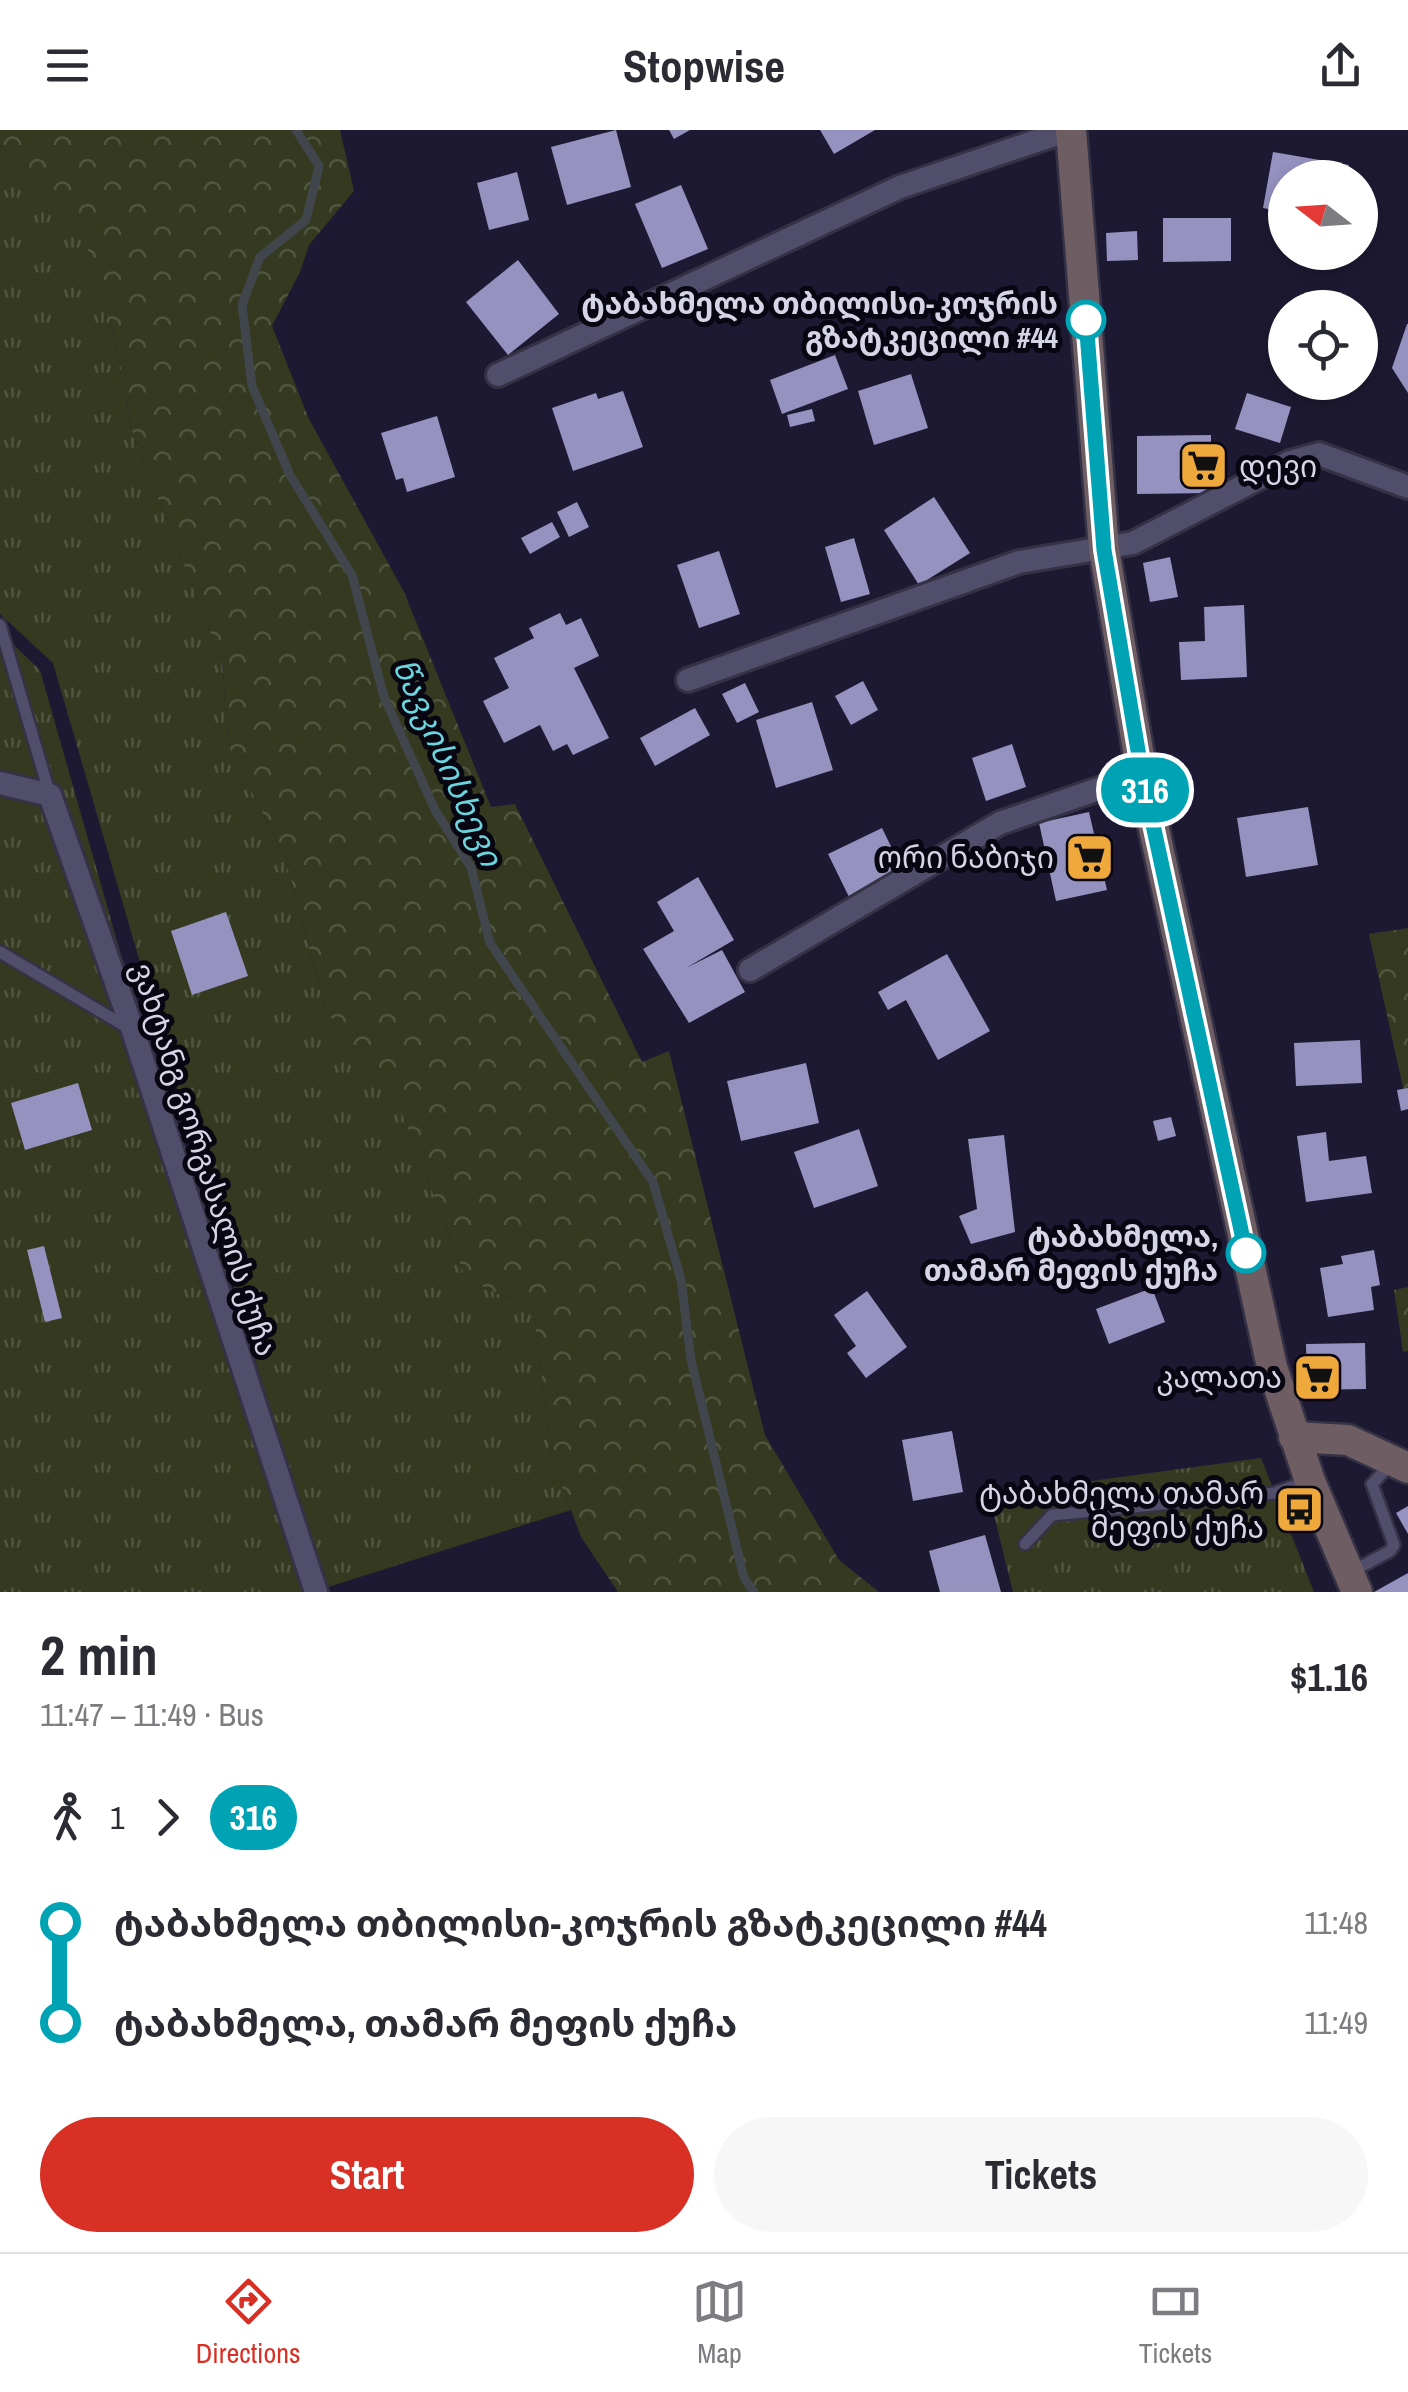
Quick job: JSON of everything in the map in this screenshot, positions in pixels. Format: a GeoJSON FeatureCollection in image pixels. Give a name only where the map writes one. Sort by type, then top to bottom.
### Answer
{"type":"FeatureCollection","features":[{"type":"Feature","properties":{"kind":"main road"},"geometry":{"type":"LineString","coordinates":[[1070,130],[1104,550],[1142,774],[1254,1288],[1294,1436],[1353,1582]]}},
{"type":"Feature","properties":{"kind":"main road"},"geometry":{"type":"LineString","coordinates":[[1294,1436],[1348,1440],[1402,1464]]}},
{"type":"Feature","properties":{"kind":"street"},"geometry":{"type":"LineString","coordinates":[[498,375],[900,187],[1070,130]]}},
{"type":"Feature","properties":{"kind":"street"},"geometry":{"type":"LineString","coordinates":[[688,680],[1019,562],[1132,544],[1290,462],[1319,454],[1408,487]]}},
{"type":"Feature","properties":{"kind":"street"},"geometry":{"type":"LineString","coordinates":[[750,970],[1000,823],[1142,774]]}},
{"type":"Feature","properties":{"kind":"street"},"geometry":{"type":"LineString","coordinates":[[0,782],[50,795]]}},
{"type":"Feature","properties":{"kind":"street","name":"ვახტანგ გორგასალის ქუჩა"},"geometry":{"type":"LineString","coordinates":[[50,795],[133,1031],[316,1592]]}},
{"type":"Feature","properties":{"kind":"lane"},"geometry":{"type":"LineString","coordinates":[[0,625],[50,795]]}},
{"type":"Feature","properties":{"kind":"lane"},"geometry":{"type":"LineString","coordinates":[[0,952],[133,1031]]}},
{"type":"Feature","properties":{"kind":"lane"},"geometry":{"type":"LineString","coordinates":[[1353,1582],[1394,1545],[1393,1532],[1372,1484],[1402,1464]]}},
{"type":"Feature","properties":{"kind":"lane"},"geometry":{"type":"LineString","coordinates":[[1025,1544],[1052,1515],[1274,1493],[1310,1481]]}},
{"type":"Feature","properties":{"kind":"green space"},"geometry":{"type":"Polygon","coordinates":[[[0,130],[340,130],[354,191],[309,245],[300,272],[272,326],[309,419],[404,592],[491,807],[515,804],[642,1062],[669,1051],[765,1435],[839,1560],[879,1592],[618,1592],[581,1537],[552,1459],[533,1309],[466,1279],[402,1113],[326,1011],[285,857],[230,749],[222,662],[133,435],[109,313],[74,209],[0,146],[0,130]]]}},
{"type":"Feature","properties":{"kind":"green space"},"geometry":{"type":"Polygon","coordinates":[[[0,146],[74,208],[109,313],[133,435],[222,662],[230,749],[285,857],[326,1011],[402,1113],[466,1279],[533,1309],[552,1459],[571,1510],[322,1589],[53,663],[0,614],[0,146]]]}},
{"type":"Feature","properties":{"kind":"green space"},"geometry":{"type":"Polygon","coordinates":[[[0,632],[40,670],[302,1592],[0,1592],[0,632]]]}},
{"type":"Feature","properties":{"kind":"green space"},"geometry":{"type":"Polygon","coordinates":[[[1408,928],[1408,1110],[1369,934],[1408,928]]]}},
{"type":"Feature","properties":{"kind":"green space"},"geometry":{"type":"Polygon","coordinates":[[[1408,1287],[1408,1351],[1403,1352],[1394,1290],[1408,1287]]]}},
{"type":"Feature","properties":{"kind":"green space"},"geometry":{"type":"Polygon","coordinates":[[[1261,1458],[1314,1592],[1013,1592],[989,1495],[1261,1458]]]}},
{"type":"Feature","properties":{"kind":"building"},"geometry":{"type":"Polygon","coordinates":[[[616,130],[631,187],[567,205],[551,147],[616,130]]]}},
{"type":"Feature","properties":{"kind":"building"},"geometry":{"type":"Polygon","coordinates":[[[669,130],[690,130],[674,139],[669,130]]]}},
{"type":"Feature","properties":{"kind":"building"},"geometry":{"type":"Polygon","coordinates":[[[820,130],[875,130],[834,154],[820,130]]]}},
{"type":"Feature","properties":{"kind":"building"},"geometry":{"type":"Polygon","coordinates":[[[1273,152],[1320,160],[1272,160],[1273,152]]]}},
{"type":"Feature","properties":{"kind":"building"},"geometry":{"type":"Polygon","coordinates":[[[517,172],[529,220],[489,230],[477,183],[517,172]]]}},
{"type":"Feature","properties":{"kind":"building"},"geometry":{"type":"Polygon","coordinates":[[[1268,180],[1268,209],[1263,208],[1268,180]]]}},
{"type":"Feature","properties":{"kind":"building"},"geometry":{"type":"Polygon","coordinates":[[[681,185],[708,249],[662,268],[635,204],[681,185]]]}},
{"type":"Feature","properties":{"kind":"building"},"geometry":{"type":"Polygon","coordinates":[[[1163,218],[1231,218],[1231,261],[1163,262],[1163,218]]]}},
{"type":"Feature","properties":{"kind":"building"},"geometry":{"type":"Polygon","coordinates":[[[1137,231],[1138,260],[1107,261],[1106,233],[1137,231]]]}},
{"type":"Feature","properties":{"kind":"building"},"geometry":{"type":"Polygon","coordinates":[[[518,260],[559,314],[508,355],[466,302],[518,260]]]}},
{"type":"Feature","properties":{"kind":"building"},"geometry":{"type":"Polygon","coordinates":[[[1408,324],[1408,393],[1392,368],[1408,324]]]}},
{"type":"Feature","properties":{"kind":"building"},"geometry":{"type":"Polygon","coordinates":[[[835,355],[848,389],[782,414],[770,380],[835,355]]]}},
{"type":"Feature","properties":{"kind":"building"},"geometry":{"type":"Polygon","coordinates":[[[911,374],[928,428],[874,445],[858,391],[911,374]]]}},
{"type":"Feature","properties":{"kind":"building"},"geometry":{"type":"Polygon","coordinates":[[[623,391],[643,447],[573,471],[552,408],[596,393],[598,399],[623,391]]]}},
{"type":"Feature","properties":{"kind":"building"},"geometry":{"type":"Polygon","coordinates":[[[1247,393],[1291,407],[1280,443],[1235,429],[1247,393]]]}},
{"type":"Feature","properties":{"kind":"building"},"geometry":{"type":"Polygon","coordinates":[[[812,409],[815,421],[790,427],[787,415],[812,409]]]}},
{"type":"Feature","properties":{"kind":"building"},"geometry":{"type":"Polygon","coordinates":[[[437,416],[455,477],[407,492],[403,478],[396,480],[381,433],[437,416]]]}},
{"type":"Feature","properties":{"kind":"building"},"geometry":{"type":"Polygon","coordinates":[[[1211,435],[1211,493],[1137,494],[1137,436],[1211,435]]]}},
{"type":"Feature","properties":{"kind":"building"},"geometry":{"type":"Polygon","coordinates":[[[934,497],[970,553],[919,585],[884,530],[934,497]]]}},
{"type":"Feature","properties":{"kind":"building"},"geometry":{"type":"Polygon","coordinates":[[[577,502],[589,527],[569,537],[557,512],[577,502]]]}},
{"type":"Feature","properties":{"kind":"building"},"geometry":{"type":"Polygon","coordinates":[[[552,522],[560,537],[530,554],[521,538],[552,522]]]}},
{"type":"Feature","properties":{"kind":"building"},"geometry":{"type":"Polygon","coordinates":[[[854,538],[870,594],[841,602],[825,547],[854,538]]]}},
{"type":"Feature","properties":{"kind":"building"},"geometry":{"type":"Polygon","coordinates":[[[719,551],[740,614],[699,628],[677,565],[719,551]]]}},
{"type":"Feature","properties":{"kind":"building"},"geometry":{"type":"Polygon","coordinates":[[[1170,557],[1178,597],[1150,602],[1143,563],[1170,557]]]}},
{"type":"Feature","properties":{"kind":"building"},"geometry":{"type":"Polygon","coordinates":[[[1244,605],[1247,677],[1181,680],[1179,642],[1205,641],[1204,607],[1244,605]]]}},
{"type":"Feature","properties":{"kind":"building"},"geometry":{"type":"Polygon","coordinates":[[[560,613],[566,625],[581,618],[599,656],[574,668],[609,738],[573,755],[567,744],[553,751],[540,725],[504,743],[483,701],[509,688],[494,658],[534,638],[529,628],[560,613]]]}},
{"type":"Feature","properties":{"kind":"building"},"geometry":{"type":"Polygon","coordinates":[[[863,681],[878,710],[851,725],[835,696],[863,681]]]}},
{"type":"Feature","properties":{"kind":"building"},"geometry":{"type":"Polygon","coordinates":[[[745,683],[759,712],[737,723],[722,694],[745,683]]]}},
{"type":"Feature","properties":{"kind":"building"},"geometry":{"type":"Polygon","coordinates":[[[812,702],[833,770],[776,788],[756,720],[812,702]]]}},
{"type":"Feature","properties":{"kind":"building"},"geometry":{"type":"Polygon","coordinates":[[[695,708],[710,735],[655,766],[640,738],[695,708]]]}},
{"type":"Feature","properties":{"kind":"building"},"geometry":{"type":"Polygon","coordinates":[[[1012,744],[1026,787],[986,801],[972,758],[1012,744]]]}},
{"type":"Feature","properties":{"kind":"building"},"geometry":{"type":"Polygon","coordinates":[[[1308,807],[1318,865],[1246,877],[1237,818],[1308,807]]]}},
{"type":"Feature","properties":{"kind":"building"},"geometry":{"type":"Polygon","coordinates":[[[1089,812],[1107,890],[1056,901],[1039,823],[1089,812]]]}},
{"type":"Feature","properties":{"kind":"building"},"geometry":{"type":"Polygon","coordinates":[[[882,828],[903,871],[849,897],[828,854],[882,828]]]}},
{"type":"Feature","properties":{"kind":"building"},"geometry":{"type":"Polygon","coordinates":[[[698,877],[734,940],[686,968],[722,950],[745,992],[689,1023],[643,949],[674,931],[657,902],[698,877]]]}},
{"type":"Feature","properties":{"kind":"building"},"geometry":{"type":"Polygon","coordinates":[[[226,912],[248,976],[192,995],[171,931],[226,912]]]}},
{"type":"Feature","properties":{"kind":"building"},"geometry":{"type":"Polygon","coordinates":[[[947,954],[990,1031],[938,1060],[906,1000],[888,1010],[878,992],[947,954]]]}},
{"type":"Feature","properties":{"kind":"building"},"geometry":{"type":"Polygon","coordinates":[[[1360,1040],[1362,1083],[1296,1086],[1294,1043],[1360,1040]]]}},
{"type":"Feature","properties":{"kind":"building"},"geometry":{"type":"Polygon","coordinates":[[[806,1063],[819,1123],[741,1141],[727,1081],[806,1063]]]}},
{"type":"Feature","properties":{"kind":"building"},"geometry":{"type":"Polygon","coordinates":[[[78,1083],[92,1130],[25,1150],[11,1103],[78,1083]]]}},
{"type":"Feature","properties":{"kind":"building"},"geometry":{"type":"Polygon","coordinates":[[[1408,1088],[1408,1109],[1401,1111],[1397,1090],[1408,1088]]]}},
{"type":"Feature","properties":{"kind":"building"},"geometry":{"type":"Polygon","coordinates":[[[1171,1117],[1176,1136],[1158,1141],[1153,1121],[1171,1117]]]}},
{"type":"Feature","properties":{"kind":"building"},"geometry":{"type":"Polygon","coordinates":[[[859,1129],[878,1186],[814,1208],[794,1152],[859,1129]]]}},
{"type":"Feature","properties":{"kind":"building"},"geometry":{"type":"Polygon","coordinates":[[[1326,1132],[1329,1161],[1366,1156],[1372,1193],[1306,1202],[1297,1136],[1326,1132]]]}},
{"type":"Feature","properties":{"kind":"building"},"geometry":{"type":"Polygon","coordinates":[[[1004,1135],[1015,1232],[971,1244],[959,1216],[977,1209],[968,1139],[1004,1135]]]}},
{"type":"Feature","properties":{"kind":"building"},"geometry":{"type":"Polygon","coordinates":[[[44,1246],[62,1318],[45,1322],[27,1250],[44,1246]]]}},
{"type":"Feature","properties":{"kind":"building"},"geometry":{"type":"Polygon","coordinates":[[[1374,1250],[1380,1285],[1371,1287],[1374,1310],[1328,1317],[1320,1268],[1343,1264],[1341,1256],[1374,1250]]]}},
{"type":"Feature","properties":{"kind":"building"},"geometry":{"type":"Polygon","coordinates":[[[1152,1288],[1165,1322],[1109,1344],[1096,1309],[1152,1288]]]}},
{"type":"Feature","properties":{"kind":"building"},"geometry":{"type":"Polygon","coordinates":[[[867,1291],[907,1347],[866,1378],[847,1353],[856,1346],[834,1315],[867,1291]]]}},
{"type":"Feature","properties":{"kind":"building"},"geometry":{"type":"Polygon","coordinates":[[[1365,1343],[1366,1389],[1307,1390],[1306,1344],[1365,1343]]]}},
{"type":"Feature","properties":{"kind":"building"},"geometry":{"type":"Polygon","coordinates":[[[952,1431],[963,1492],[913,1501],[902,1440],[952,1431]]]}},
{"type":"Feature","properties":{"kind":"building"},"geometry":{"type":"Polygon","coordinates":[[[1408,1506],[1408,1534],[1396,1513],[1408,1506]]]}},
{"type":"Feature","properties":{"kind":"building"},"geometry":{"type":"Polygon","coordinates":[[[985,1535],[1001,1592],[940,1592],[929,1551],[985,1535]]]}},
{"type":"Feature","properties":{"kind":"building"},"geometry":{"type":"Polygon","coordinates":[[[1408,1573],[1408,1592],[1374,1592],[1408,1573]]]}},
{"type":"Feature","properties":{"kind":"waterway","name":"წავკისისხევი"},"geometry":{"type":"LineString","coordinates":[[296,130],[319,166],[306,220],[260,257],[242,305],[252,386],[290,475],[352,575],[384,697],[435,810],[471,867],[490,943],[653,1182],[681,1280],[691,1360],[744,1578],[754,1592]]}},
{"type":"Feature","properties":{"kind":"bus line","name":"316"},"geometry":{"type":"LineString","coordinates":[[1086,320],[1104,550],[1142,774],[1246,1253]]}},
{"type":"Feature","properties":{"kind":"place","name":"ტაბახმელა თბილისი-კოჯრის გზატკეცილი #44"},"geometry":{"type":"Point","coordinates":[1086,320]}},
{"type":"Feature","properties":{"kind":"place","name":"დევი"},"geometry":{"type":"Point","coordinates":[1204,466]}},
{"type":"Feature","properties":{"kind":"place","name":"ორი ნაბიჯი"},"geometry":{"type":"Point","coordinates":[1089,857]}},
{"type":"Feature","properties":{"kind":"place","name":"ტაბახმელა, თამარ მეფის ქუჩა"},"geometry":{"type":"Point","coordinates":[1246,1253]}},
{"type":"Feature","properties":{"kind":"place","name":"კალათა"},"geometry":{"type":"Point","coordinates":[1317,1377]}},
{"type":"Feature","properties":{"kind":"place","name":"ტაბახმელა თამარ მეფის ქუჩა"},"geometry":{"type":"Point","coordinates":[1299,1510]}}]}
